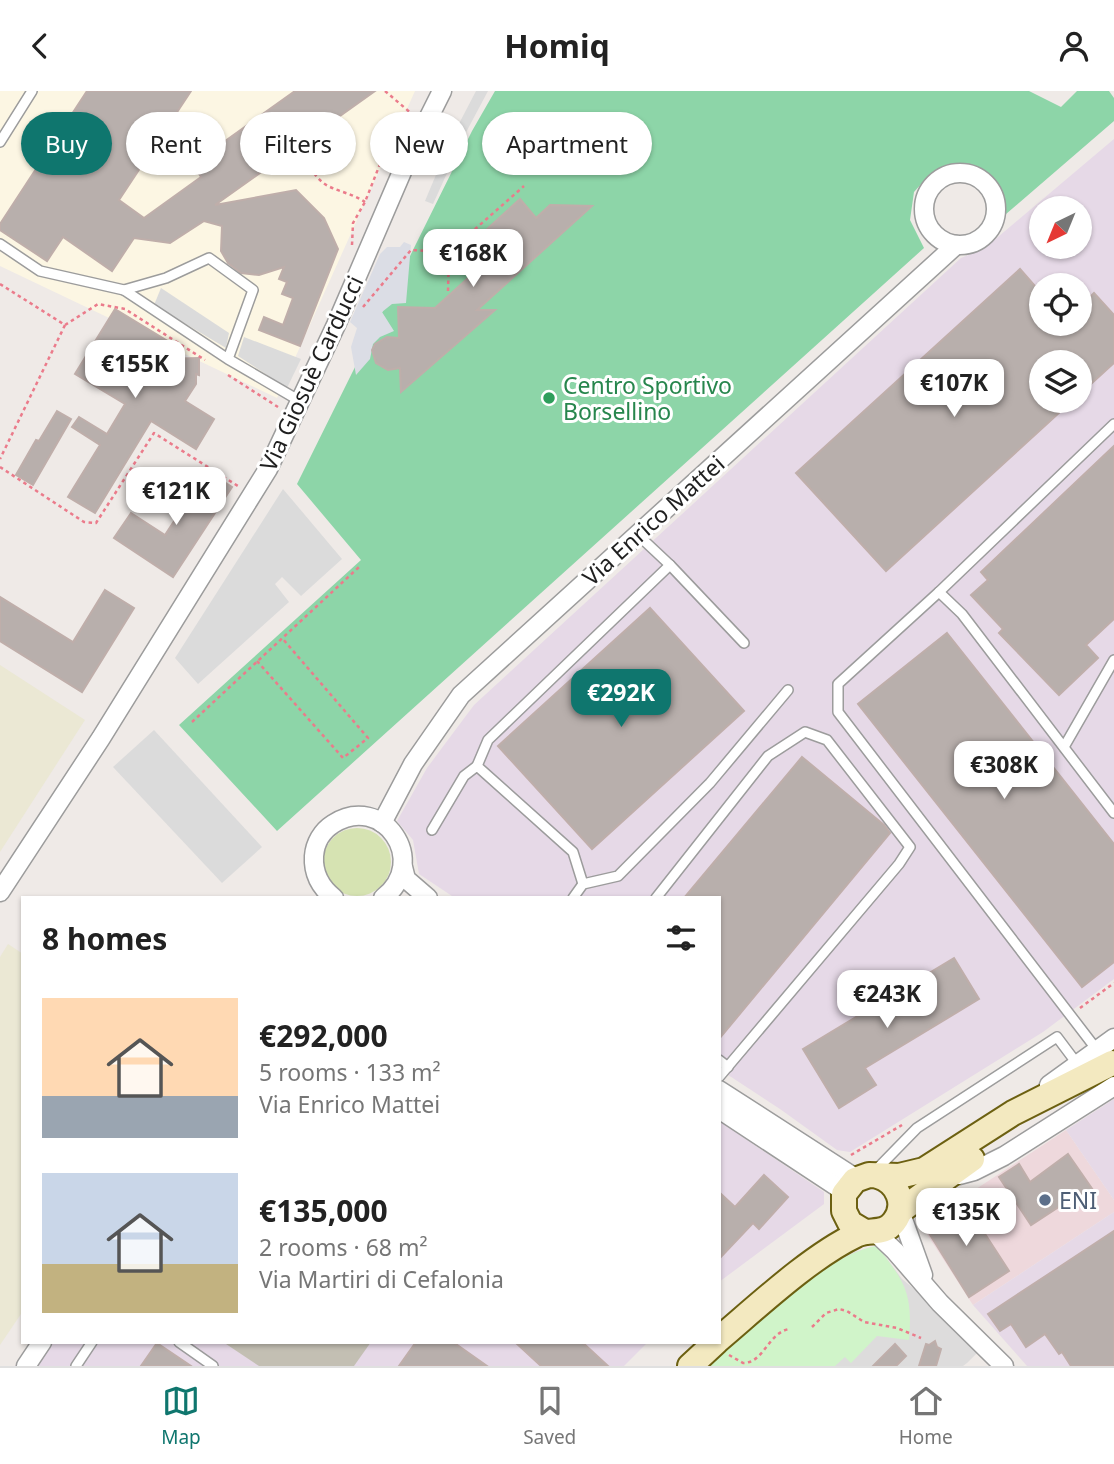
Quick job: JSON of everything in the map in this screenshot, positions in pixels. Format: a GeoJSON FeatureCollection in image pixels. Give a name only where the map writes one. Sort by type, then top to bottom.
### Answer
{"type":"FeatureCollection","features":[{"type":"Feature","properties":{"kind":"main road"},"geometry":{"type":"LineString","coordinates":[[721,1317],[824,1240],[837,1225],[859,1187],[924,1170],[1013,1113],[1109,1065]]}},
{"type":"Feature","properties":{"kind":"main road"},"geometry":{"type":"LineString","coordinates":[[690,1366],[721,1345],[826,1253],[855,1235],[891,1225],[900,1211],[943,1179],[1109,1065]]}},
{"type":"Feature","properties":{"kind":"main road"},"geometry":{"type":"LineString","coordinates":[[859,1187],[890,1181],[900,1198],[900,1211]]}},
{"type":"Feature","properties":{"kind":"main road"},"geometry":{"type":"LineString","coordinates":[[859,1187],[852,1225],[871,1232]]}},
{"type":"Feature","properties":{"kind":"main road"},"geometry":{"type":"LineString","coordinates":[[673,1366],[694,1344]]}},
{"type":"Feature","properties":{"kind":"street","name":"Via Giosuè Carducci"},"geometry":{"type":"LineString","coordinates":[[0,892],[101,737],[268,469],[404,167],[442,91]]}},
{"type":"Feature","properties":{"kind":"street"},"geometry":{"type":"LineString","coordinates":[[965,174],[987,185],[996,208],[988,231],[968,244],[956,245],[935,235],[928,226],[924,204],[928,193],[943,177],[965,174]]}},
{"type":"Feature","properties":{"kind":"street","name":"Via Enrico Mattei"},"geometry":{"type":"LineString","coordinates":[[382,823],[413,764],[461,695],[956,245]]}},
{"type":"Feature","properties":{"kind":"street"},"geometry":{"type":"LineString","coordinates":[[331,896],[317,878],[313,864],[315,849],[320,837],[330,826],[341,819],[355,816],[369,817],[392,831],[399,842],[406,879],[426,896]]}},
{"type":"Feature","properties":{"kind":"street"},"geometry":{"type":"LineString","coordinates":[[390,896],[403,867]]}},
{"type":"Feature","properties":{"kind":"street"},"geometry":{"type":"LineString","coordinates":[[1013,1113],[1078,1065],[1109,1065],[1114,1038]]}},
{"type":"Feature","properties":{"kind":"street"},"geometry":{"type":"LineString","coordinates":[[721,1091],[859,1187]]}},
{"type":"Feature","properties":{"kind":"street"},"geometry":{"type":"LineString","coordinates":[[721,1110],[859,1187]]}},
{"type":"Feature","properties":{"kind":"street"},"geometry":{"type":"LineString","coordinates":[[900,1211],[915,1258],[931,1294]]}},
{"type":"Feature","properties":{"kind":"street"},"geometry":{"type":"LineString","coordinates":[[871,1232],[895,1251],[931,1294],[1004,1366]]}},
{"type":"Feature","properties":{"kind":"street"},"geometry":{"type":"LineString","coordinates":[[26,1366],[40,1344]]}},
{"type":"Feature","properties":{"kind":"lane"},"geometry":{"type":"LineString","coordinates":[[0,142],[32,91]]}},
{"type":"Feature","properties":{"kind":"lane"},"geometry":{"type":"LineString","coordinates":[[0,244],[40,271],[124,290],[228,359],[300,401]]}},
{"type":"Feature","properties":{"kind":"lane"},"geometry":{"type":"LineString","coordinates":[[124,290],[166,278],[209,258],[253,290],[228,359]]}},
{"type":"Feature","properties":{"kind":"lane"},"geometry":{"type":"LineString","coordinates":[[1109,1065],[838,712],[838,684],[939,592],[1114,423]]}},
{"type":"Feature","properties":{"kind":"lane"},"geometry":{"type":"LineString","coordinates":[[637,534],[744,643]]}},
{"type":"Feature","properties":{"kind":"lane"},"geometry":{"type":"LineString","coordinates":[[432,830],[464,776],[477,766],[488,740],[670,565]]}},
{"type":"Feature","properties":{"kind":"lane"},"geometry":{"type":"LineString","coordinates":[[939,592],[962,614],[1114,813]]}},
{"type":"Feature","properties":{"kind":"lane"},"geometry":{"type":"LineString","coordinates":[[1064,747],[1114,660]]}},
{"type":"Feature","properties":{"kind":"lane"},"geometry":{"type":"LineString","coordinates":[[574,896],[583,884],[618,876],[710,783],[788,690]]}},
{"type":"Feature","properties":{"kind":"lane"},"geometry":{"type":"LineString","coordinates":[[658,896],[768,756],[805,732],[827,740],[910,847],[899,864],[721,1075]]}},
{"type":"Feature","properties":{"kind":"lane"},"geometry":{"type":"LineString","coordinates":[[477,766],[573,852],[583,884]]}},
{"type":"Feature","properties":{"kind":"lane"},"geometry":{"type":"LineString","coordinates":[[859,1187],[917,1128],[1057,1037],[1078,1065]]}},
{"type":"Feature","properties":{"kind":"lane"},"geometry":{"type":"LineString","coordinates":[[721,1062],[728,1067]]}},
{"type":"Feature","properties":{"kind":"lane"},"geometry":{"type":"LineString","coordinates":[[76,1366],[91,1344]]}},
{"type":"Feature","properties":{"kind":"lane"},"geometry":{"type":"LineString","coordinates":[[182,1344],[213,1366]]}},
{"type":"Feature","properties":{"kind":"path"},"geometry":{"type":"LineString","coordinates":[[385,91],[410,112]]}},
{"type":"Feature","properties":{"kind":"path"},"geometry":{"type":"LineString","coordinates":[[316,175],[327,185],[355,195],[365,202]]}},
{"type":"Feature","properties":{"kind":"path"},"geometry":{"type":"LineString","coordinates":[[359,312],[411,250],[449,252],[524,186]]}},
{"type":"Feature","properties":{"kind":"path"},"geometry":{"type":"LineString","coordinates":[[448,291],[449,252]]}},
{"type":"Feature","properties":{"kind":"path"},"geometry":{"type":"LineString","coordinates":[[0,283],[65,325]]}},
{"type":"Feature","properties":{"kind":"path"},"geometry":{"type":"LineString","coordinates":[[5,471],[0,460],[65,325],[98,304],[125,309],[205,360]]}},
{"type":"Feature","properties":{"kind":"path"},"geometry":{"type":"LineString","coordinates":[[228,374],[273,403],[292,419]]}},
{"type":"Feature","properties":{"kind":"path"},"geometry":{"type":"LineString","coordinates":[[0,467],[84,522],[96,523],[154,433],[252,495]]}},
{"type":"Feature","properties":{"kind":"path"},"geometry":{"type":"LineString","coordinates":[[192,722],[359,567]]}},
{"type":"Feature","properties":{"kind":"path"},"geometry":{"type":"LineString","coordinates":[[257,661],[342,758],[368,738],[282,638]]}},
{"type":"Feature","properties":{"kind":"path"},"geometry":{"type":"LineString","coordinates":[[813,1327],[826,1313],[839,1309],[864,1322],[897,1328],[921,1338]]}},
{"type":"Feature","properties":{"kind":"path"},"geometry":{"type":"LineString","coordinates":[[721,1345],[736,1361],[748,1363],[758,1357],[776,1334],[789,1329]]}},
{"type":"Feature","properties":{"kind":"shaded area"},"geometry":{"type":"Polygon","coordinates":[[[0,91],[415,91],[406,112],[370,112],[370,175],[377,175],[277,398],[0,266],[0,91]]]}},
{"type":"Feature","properties":{"kind":"shaded area"},"geometry":{"type":"Polygon","coordinates":[[[476,91],[488,91],[468,129],[468,112],[465,112],[476,91]]]}},
{"type":"Feature","properties":{"kind":"shaded area"},"geometry":{"type":"Polygon","coordinates":[[[1114,139],[1114,979],[1043,1032],[850,1152],[837,1150],[721,1070],[721,896],[452,896],[419,874],[413,840],[397,821],[427,768],[474,705],[961,258],[985,248],[1029,211],[1029,259],[1092,259],[1092,196],[1047,196],[1114,139]]]}},
{"type":"Feature","properties":{"kind":"shaded area"},"geometry":{"type":"Polygon","coordinates":[[[436,175],[446,175],[433,204],[425,201],[436,175]]]}},
{"type":"Feature","properties":{"kind":"shaded area"},"geometry":{"type":"Polygon","coordinates":[[[404,242],[411,245],[406,303],[392,304],[382,312],[394,331],[380,337],[373,344],[370,359],[356,375],[351,347],[357,328],[350,322],[380,254],[387,247],[400,247],[404,242]]]}},
{"type":"Feature","properties":{"kind":"shaded area"},"geometry":{"type":"Polygon","coordinates":[[[161,288],[229,333],[226,348],[154,305],[161,288]]]}},
{"type":"Feature","properties":{"kind":"shaded area"},"geometry":{"type":"Polygon","coordinates":[[[244,337],[301,359],[287,388],[238,356],[244,337]]]}},
{"type":"Feature","properties":{"kind":"shaded area"},"geometry":{"type":"Polygon","coordinates":[[[283,489],[342,559],[301,596],[282,577],[275,584],[289,602],[198,684],[175,658],[283,489]]]}},
{"type":"Feature","properties":{"kind":"shaded area"},"geometry":{"type":"Polygon","coordinates":[[[0,665],[85,720],[0,852],[0,665]]]}},
{"type":"Feature","properties":{"kind":"shaded area"},"geometry":{"type":"Polygon","coordinates":[[[154,730],[262,847],[222,883],[113,767],[154,730]]]}},
{"type":"Feature","properties":{"kind":"shaded area"},"geometry":{"type":"Polygon","coordinates":[[[8,944],[21,953],[21,1314],[0,1345],[0,957],[8,944]]]}},
{"type":"Feature","properties":{"kind":"shaded area"},"geometry":{"type":"Polygon","coordinates":[[[1114,1099],[1114,1200],[1066,1130],[1114,1099]]]}},
{"type":"Feature","properties":{"kind":"shaded area"},"geometry":{"type":"Polygon","coordinates":[[[721,1122],[824,1192],[824,1204],[721,1281],[721,1122]]]}},
{"type":"Feature","properties":{"kind":"shaded area"},"geometry":{"type":"Polygon","coordinates":[[[1066,1130],[1114,1200],[1114,1212],[973,1305],[921,1225],[1066,1130]]]}},
{"type":"Feature","properties":{"kind":"shaded area"},"geometry":{"type":"Polygon","coordinates":[[[1114,1212],[1114,1366],[1027,1366],[973,1305],[1114,1212]]]}},
{"type":"Feature","properties":{"kind":"shaded area"},"geometry":{"type":"Polygon","coordinates":[[[877,1246],[902,1279],[930,1302],[979,1351],[963,1366],[710,1366],[760,1319],[816,1276],[854,1252],[877,1246]]]}},
{"type":"Feature","properties":{"kind":"shaded area"},"geometry":{"type":"Polygon","coordinates":[[[30,1344],[646,1344],[624,1366],[15,1366],[30,1344]]]}},
{"type":"Feature","properties":{"kind":"shaded area"},"geometry":{"type":"Polygon","coordinates":[[[226,1344],[370,1344],[354,1366],[259,1366],[226,1344]]]}},
{"type":"Feature","properties":{"kind":"green space","name":"Centro Sportivo Borsellino"},"geometry":{"type":"Polygon","coordinates":[[[495,91],[1029,91],[1061,107],[1077,91],[1109,91],[1114,98],[1114,121],[1006,214],[995,182],[965,165],[931,173],[914,192],[910,220],[924,248],[277,831],[179,725],[361,560],[297,484],[450,175],[468,175],[468,139],[472,131],[482,114],[482,175],[652,175],[652,112],[483,112],[495,91]]]}},
{"type":"Feature","properties":{"kind":"green space"},"geometry":{"type":"Polygon","coordinates":[[[357,828],[370,831],[381,838],[388,849],[391,862],[388,875],[381,886],[370,893],[357,896],[344,893],[333,886],[326,875],[323,862],[326,849],[333,838],[344,831],[357,828]]]}},
{"type":"Feature","properties":{"kind":"green space"},"geometry":{"type":"Polygon","coordinates":[[[877,1246],[905,1289],[910,1311],[909,1340],[877,1336],[851,1363],[845,1357],[835,1366],[710,1366],[743,1333],[812,1277],[858,1251],[877,1246]]]}},
{"type":"Feature","properties":{"kind":"building"},"geometry":{"type":"Polygon","coordinates":[[[87,91],[191,91],[177,112],[126,112],[126,175],[136,175],[119,200],[144,218],[201,177],[200,175],[226,175],[226,140],[240,130],[240,175],[257,175],[215,205],[296,190],[324,218],[338,249],[300,346],[259,330],[264,317],[283,325],[293,298],[282,294],[287,282],[279,279],[284,267],[259,275],[241,273],[228,263],[221,251],[222,226],[204,221],[170,243],[134,238],[112,271],[63,237],[47,261],[0,230],[0,224],[32,175],[112,175],[112,112],[73,112],[87,91]]]}},
{"type":"Feature","properties":{"kind":"building"},"geometry":{"type":"Polygon","coordinates":[[[295,91],[375,91],[346,112],[266,112],[295,91]]]}},
{"type":"Feature","properties":{"kind":"building"},"geometry":{"type":"Polygon","coordinates":[[[520,199],[536,218],[550,205],[592,206],[477,310],[495,310],[401,392],[400,368],[388,370],[376,363],[372,350],[375,344],[387,337],[399,338],[398,307],[435,308],[478,269],[463,251],[520,199]]]}},
{"type":"Feature","properties":{"kind":"building"},"geometry":{"type":"Polygon","coordinates":[[[1020,269],[1029,279],[1029,336],[1092,336],[1094,293],[1114,315],[1114,363],[1092,383],[1092,350],[1029,350],[1029,413],[1059,413],[886,571],[796,473],[1020,269]]]}},
{"type":"Feature","properties":{"kind":"building"},"geometry":{"type":"Polygon","coordinates":[[[115,309],[171,343],[161,359],[199,358],[199,375],[196,374],[196,384],[185,401],[214,419],[196,449],[151,421],[95,513],[68,497],[100,445],[72,427],[79,417],[107,434],[125,404],[75,374],[115,309]]]}},
{"type":"Feature","properties":{"kind":"building"},"geometry":{"type":"Polygon","coordinates":[[[57,411],[71,419],[33,485],[16,475],[57,411]]]}},
{"type":"Feature","properties":{"kind":"building"},"geometry":{"type":"Polygon","coordinates":[[[1114,446],[1114,619],[1086,645],[1098,658],[1059,695],[999,633],[1003,629],[971,595],[988,580],[981,572],[1114,446]]]}},
{"type":"Feature","properties":{"kind":"building"},"geometry":{"type":"Polygon","coordinates":[[[207,471],[232,487],[173,577],[114,538],[131,513],[165,535],[207,471]]]}},
{"type":"Feature","properties":{"kind":"building"},"geometry":{"type":"Polygon","coordinates":[[[105,590],[134,608],[82,692],[0,641],[0,597],[73,642],[105,590]]]}},
{"type":"Feature","properties":{"kind":"building"},"geometry":{"type":"Polygon","coordinates":[[[650,608],[744,711],[592,849],[498,746],[650,608]]]}},
{"type":"Feature","properties":{"kind":"building"},"geometry":{"type":"Polygon","coordinates":[[[947,633],[1114,844],[1114,962],[1082,987],[858,704],[947,633]]]}},
{"type":"Feature","properties":{"kind":"building"},"geometry":{"type":"Polygon","coordinates":[[[802,757],[884,825],[890,833],[721,1037],[721,896],[686,896],[802,757]]]}},
{"type":"Feature","properties":{"kind":"building"},"geometry":{"type":"Polygon","coordinates":[[[954,958],[979,999],[865,1068],[876,1085],[839,1108],[803,1049],[954,958]]]}},
{"type":"Feature","properties":{"kind":"building"},"geometry":{"type":"Polygon","coordinates":[[[1068,1154],[1093,1190],[1074,1204],[1071,1199],[1031,1225],[999,1177],[1019,1164],[1030,1182],[1068,1154]]]}},
{"type":"Feature","properties":{"kind":"building"},"geometry":{"type":"Polygon","coordinates":[[[764,1175],[788,1197],[759,1229],[753,1223],[721,1257],[721,1194],[735,1207],[764,1175]]]}},
{"type":"Feature","properties":{"kind":"building"},"geometry":{"type":"Polygon","coordinates":[[[963,1200],[1009,1271],[969,1297],[924,1225],[963,1200]]]}},
{"type":"Feature","properties":{"kind":"building"},"geometry":{"type":"Polygon","coordinates":[[[1114,1231],[1114,1366],[1071,1366],[1045,1334],[1026,1347],[1011,1324],[1000,1331],[988,1314],[1114,1231]]]}},
{"type":"Feature","properties":{"kind":"building"},"geometry":{"type":"Polygon","coordinates":[[[935,1341],[941,1349],[936,1366],[919,1366],[926,1344],[935,1341]]]}},
{"type":"Feature","properties":{"kind":"building"},"geometry":{"type":"Polygon","coordinates":[[[158,1344],[191,1366],[141,1366],[158,1344]]]}},
{"type":"Feature","properties":{"kind":"building"},"geometry":{"type":"Polygon","coordinates":[[[415,1344],[456,1344],[487,1366],[399,1366],[415,1344]]]}},
{"type":"Feature","properties":{"kind":"building"},"geometry":{"type":"Polygon","coordinates":[[[517,1344],[584,1344],[608,1366],[541,1366],[517,1344]]]}},
{"type":"Feature","properties":{"kind":"building"},"geometry":{"type":"Polygon","coordinates":[[[895,1344],[906,1356],[896,1366],[873,1366],[895,1344]]]}},
{"type":"Feature","properties":{"kind":"place","name":"Centro Sportivo Borsellino"},"geometry":{"type":"Point","coordinates":[549,398]}},
{"type":"Feature","properties":{"kind":"place","name":"ENI"},"geometry":{"type":"Point","coordinates":[1045,1200]}}]}
